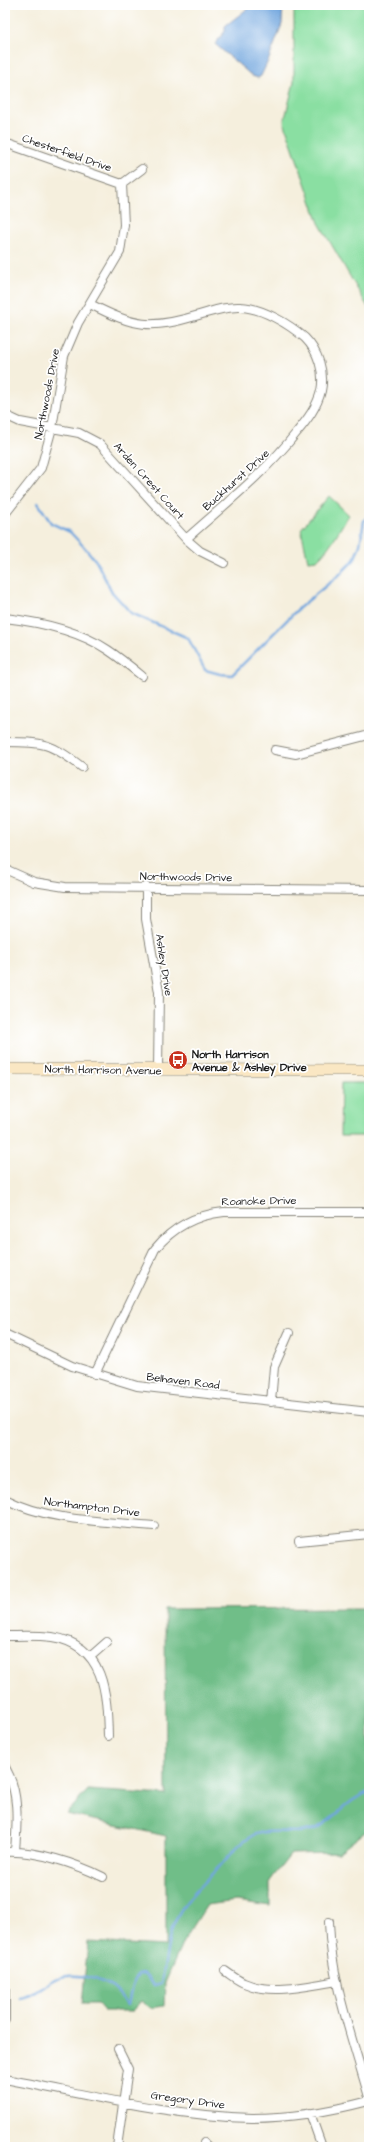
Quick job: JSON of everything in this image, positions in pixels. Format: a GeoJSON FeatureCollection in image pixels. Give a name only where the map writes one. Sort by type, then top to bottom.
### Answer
{"type":"FeatureCollection","features":[{"type":"Feature","properties":{"kind":"main road","name":"North Harrison Avenue"},"geometry":{"type":"LineString","coordinates":[[5,1069],[369,1070]]}},
{"type":"Feature","properties":{"kind":"street","name":"Chesterfield Drive"},"geometry":{"type":"LineString","coordinates":[[5,143],[122,184]]}},
{"type":"Feature","properties":{"kind":"street"},"geometry":{"type":"LineString","coordinates":[[122,184],[142,169]]}},
{"type":"Feature","properties":{"kind":"street","name":"Northwoods Drive"},"geometry":{"type":"LineString","coordinates":[[5,514],[41,468],[52,428],[64,356],[78,324],[120,252],[124,225],[122,184]]}},
{"type":"Feature","properties":{"kind":"street","name":"Buckhurst Drive"},"geometry":{"type":"LineString","coordinates":[[90,304],[125,320],[151,325],[172,323],[226,308],[250,308],[276,319],[300,334],[313,349],[320,363],[321,390],[316,406],[307,420],[271,464],[186,539]]}},
{"type":"Feature","properties":{"kind":"street","name":"Arden Crest Court"},"geometry":{"type":"LineString","coordinates":[[5,415],[20,422],[79,433],[100,444],[186,539],[200,551],[224,563]]}},
{"type":"Feature","properties":{"kind":"street"},"geometry":{"type":"LineString","coordinates":[[5,618],[49,626],[78,636],[107,649],[142,676]]}},
{"type":"Feature","properties":{"kind":"street"},"geometry":{"type":"LineString","coordinates":[[275,750],[296,754],[369,735]]}},
{"type":"Feature","properties":{"kind":"street"},"geometry":{"type":"LineString","coordinates":[[5,742],[29,742],[52,746],[82,767]]}},
{"type":"Feature","properties":{"kind":"street","name":"Northwoods Drive"},"geometry":{"type":"LineString","coordinates":[[5,869],[34,882],[52,886],[369,890]]}},
{"type":"Feature","properties":{"kind":"street","name":"Ashley Drive"},"geometry":{"type":"LineString","coordinates":[[146,887],[146,919],[159,992],[158,1070]]}},
{"type":"Feature","properties":{"kind":"street","name":"Roanoke Drive"},"geometry":{"type":"LineString","coordinates":[[96,1374],[155,1250],[163,1239],[181,1225],[211,1214],[224,1212],[369,1212]]}},
{"type":"Feature","properties":{"kind":"street"},"geometry":{"type":"LineString","coordinates":[[271,1402],[274,1367],[289,1333]]}},
{"type":"Feature","properties":{"kind":"street","name":"Belhaven Road"},"geometry":{"type":"LineString","coordinates":[[5,1334],[48,1355],[120,1382],[158,1390],[369,1412]]}},
{"type":"Feature","properties":{"kind":"street","name":"Northampton Drive"},"geometry":{"type":"LineString","coordinates":[[5,1499],[31,1510],[55,1516],[154,1526]]}},
{"type":"Feature","properties":{"kind":"street"},"geometry":{"type":"LineString","coordinates":[[299,1540],[369,1534]]}},
{"type":"Feature","properties":{"kind":"street"},"geometry":{"type":"LineString","coordinates":[[5,1636],[44,1636],[60,1639],[82,1650],[98,1668],[105,1687],[108,1736]]}},
{"type":"Feature","properties":{"kind":"street"},"geometry":{"type":"LineString","coordinates":[[90,1658],[107,1642]]}},
{"type":"Feature","properties":{"kind":"street"},"geometry":{"type":"LineString","coordinates":[[5,1767],[15,1797],[15,1851]]}},
{"type":"Feature","properties":{"kind":"street"},"geometry":{"type":"LineString","coordinates":[[5,1852],[15,1851],[62,1862],[88,1870],[103,1877]]}},
{"type":"Feature","properties":{"kind":"street"},"geometry":{"type":"LineString","coordinates":[[329,1922],[332,1958],[337,1981],[369,2097]]}},
{"type":"Feature","properties":{"kind":"street"},"geometry":{"type":"LineString","coordinates":[[225,1971],[243,1983],[266,1988],[306,1987],[337,1981]]}},
{"type":"Feature","properties":{"kind":"street"},"geometry":{"type":"LineString","coordinates":[[5,1982],[5,2020]]}},
{"type":"Feature","properties":{"kind":"street"},"geometry":{"type":"LineString","coordinates":[[117,2147],[128,2070],[118,2048]]}},
{"type":"Feature","properties":{"kind":"street","name":"Gregory Drive"},"geometry":{"type":"LineString","coordinates":[[5,2079],[190,2113],[253,2118],[310,2113],[369,2101]]}},
{"type":"Feature","properties":{"kind":"street"},"geometry":{"type":"LineString","coordinates":[[310,2113],[317,2139],[322,2147]]}},
{"type":"Feature","properties":{"kind":"green space"},"geometry":{"type":"Polygon","coordinates":[[[294,5],[369,5],[369,309],[319,223],[284,122],[294,82],[294,5]]]}},
{"type":"Feature","properties":{"kind":"green space"},"geometry":{"type":"Polygon","coordinates":[[[329,496],[349,515],[322,555],[317,560],[308,561],[301,529],[329,496]]]}},
{"type":"Feature","properties":{"kind":"green space"},"geometry":{"type":"Polygon","coordinates":[[[341,1083],[369,1083],[369,1136],[340,1136],[341,1083]]]}},
{"type":"Feature","properties":{"kind":"green space"},"geometry":{"type":"Polygon","coordinates":[[[369,1608],[369,1829],[338,1853],[291,1854],[270,1881],[270,1906],[236,1901],[207,1905],[183,1942],[165,1983],[164,2006],[151,2008],[141,2001],[132,2011],[104,2011],[98,2004],[82,2004],[88,1942],[166,1946],[166,1836],[66,1814],[88,1790],[166,1795],[165,1609],[369,1608]]]}},
{"type":"Feature","properties":{"kind":"water"},"geometry":{"type":"Polygon","coordinates":[[[252,5],[283,5],[282,24],[269,59],[261,76],[258,78],[252,76],[215,44],[225,31],[225,26],[252,5]]]}},
{"type":"Feature","properties":{"kind":"waterway"},"geometry":{"type":"LineString","coordinates":[[38,503],[51,523],[70,532],[86,549],[96,561],[112,592],[131,613],[188,638],[205,670],[220,674],[232,675],[298,609],[339,575],[354,560],[360,545],[364,521],[369,514]]}},
{"type":"Feature","properties":{"kind":"waterway"},"geometry":{"type":"LineString","coordinates":[[20,1998],[34,1993],[55,1979],[68,1976],[82,1976],[109,1985],[128,2005],[132,1986],[138,1974],[143,1973],[147,1976],[153,1986],[161,1984],[173,1925],[183,1906],[197,1889],[242,1842],[259,1833],[276,1831],[310,1831],[330,1820],[354,1799],[369,1792]]}},
{"type":"Feature","properties":{"kind":"place","name":"North Harrison Avenue & Ashley Drive"},"geometry":{"type":"Point","coordinates":[178,1060]}}]}
